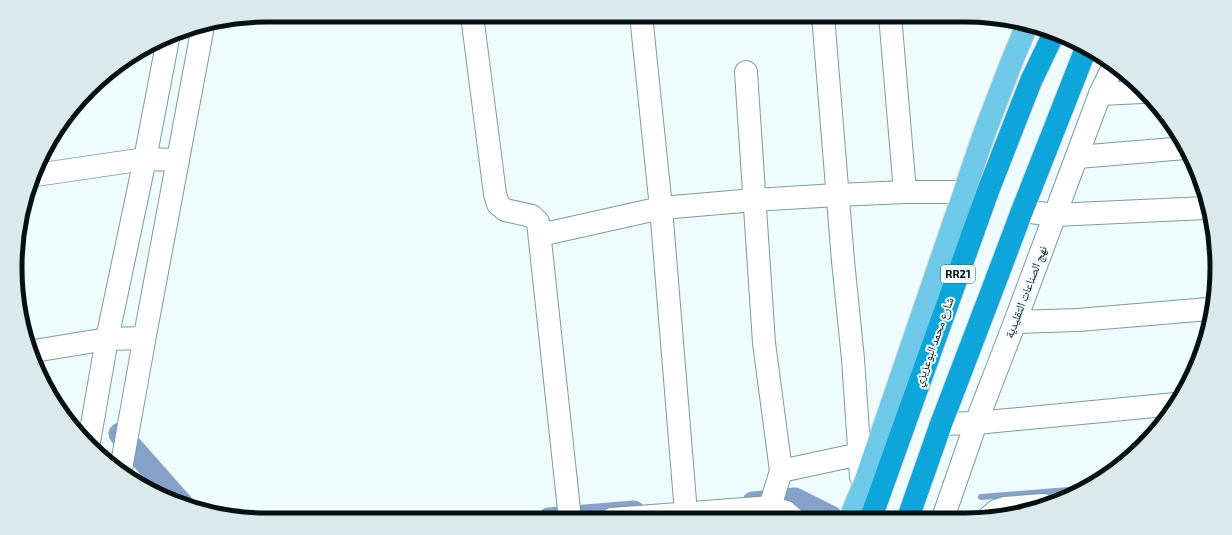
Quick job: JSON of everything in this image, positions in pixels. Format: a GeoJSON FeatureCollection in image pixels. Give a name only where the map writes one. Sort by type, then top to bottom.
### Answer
{"type":"FeatureCollection","features":[{"type":"Feature","properties":{"kind":"highway","name":"شارع محمد البوعزيزي"},"geometry":{"type":"LineString","coordinates":[[871,513],[874,486],[915,394],[988,191],[1031,81],[1051,38]]}},
{"type":"Feature","properties":{"kind":"highway"},"geometry":{"type":"LineString","coordinates":[[910,513],[941,424],[1084,53]]}},
{"type":"Feature","properties":{"kind":"main road"},"geometry":{"type":"LineString","coordinates":[[854,513],[874,486],[965,192],[987,126],[1025,29]]}},
{"type":"Feature","properties":{"kind":"street"},"geometry":{"type":"LineString","coordinates":[[473,22],[495,194],[498,204],[505,210],[532,216],[538,222],[569,513]]}},
{"type":"Feature","properties":{"kind":"street"},"geometry":{"type":"LineString","coordinates":[[642,22],[661,208],[686,513],[770,507],[787,513]]}},
{"type":"Feature","properties":{"kind":"street"},"geometry":{"type":"LineString","coordinates":[[824,22],[837,194],[853,360],[861,477],[874,486]]}},
{"type":"Feature","properties":{"kind":"street"},"geometry":{"type":"LineString","coordinates":[[891,22],[905,192]]}},
{"type":"Feature","properties":{"kind":"street"},"geometry":{"type":"LineString","coordinates":[[122,465],[202,31]]}},
{"type":"Feature","properties":{"kind":"street"},"geometry":{"type":"LineString","coordinates":[[90,437],[107,339],[145,159],[167,44]]}},
{"type":"Feature","properties":{"kind":"street","name":"نهج الصناعات التقليدية"},"geometry":{"type":"LineString","coordinates":[[945,513],[976,423],[1078,156],[1100,94],[1111,70]]}},
{"type":"Feature","properties":{"kind":"street"},"geometry":{"type":"LineString","coordinates":[[746,72],[764,343],[781,471],[770,507]]}},
{"type":"Feature","properties":{"kind":"street"},"geometry":{"type":"LineString","coordinates":[[1100,94],[1136,92]]}},
{"type":"Feature","properties":{"kind":"street"},"geometry":{"type":"LineString","coordinates":[[1078,156],[1179,148]]}},
{"type":"Feature","properties":{"kind":"street"},"geometry":{"type":"LineString","coordinates":[[41,174],[145,159],[178,160]]}},
{"type":"Feature","properties":{"kind":"street"},"geometry":{"type":"LineString","coordinates":[[540,235],[661,208],[837,194],[965,192]]}},
{"type":"Feature","properties":{"kind":"street"},"geometry":{"type":"LineString","coordinates":[[1022,211],[1055,215],[1203,208]]}},
{"type":"Feature","properties":{"kind":"street"},"geometry":{"type":"LineString","coordinates":[[1015,322],[1078,320],[1206,309]]}},
{"type":"Feature","properties":{"kind":"street"},"geometry":{"type":"LineString","coordinates":[[37,351],[107,339],[144,338]]}},
{"type":"Feature","properties":{"kind":"street"},"geometry":{"type":"LineString","coordinates":[[941,424],[976,423],[1168,405]]}},
{"type":"Feature","properties":{"kind":"street"},"geometry":{"type":"LineString","coordinates":[[781,471],[860,454]]}},
{"type":"Feature","properties":{"kind":"street"},"geometry":{"type":"LineString","coordinates":[[996,511],[1004,508],[1015,507]]}},
{"type":"Feature","properties":{"kind":"waterway"},"geometry":{"type":"LineString","coordinates":[[120,434],[173,493]]}},
{"type":"Feature","properties":{"kind":"waterway"},"geometry":{"type":"LineString","coordinates":[[981,497],[1068,490]]}},
{"type":"Feature","properties":{"kind":"waterway"},"geometry":{"type":"LineString","coordinates":[[753,503],[795,499],[823,513]]}},
{"type":"Feature","properties":{"kind":"waterway"},"geometry":{"type":"LineString","coordinates":[[622,513],[634,512]]}}]}
